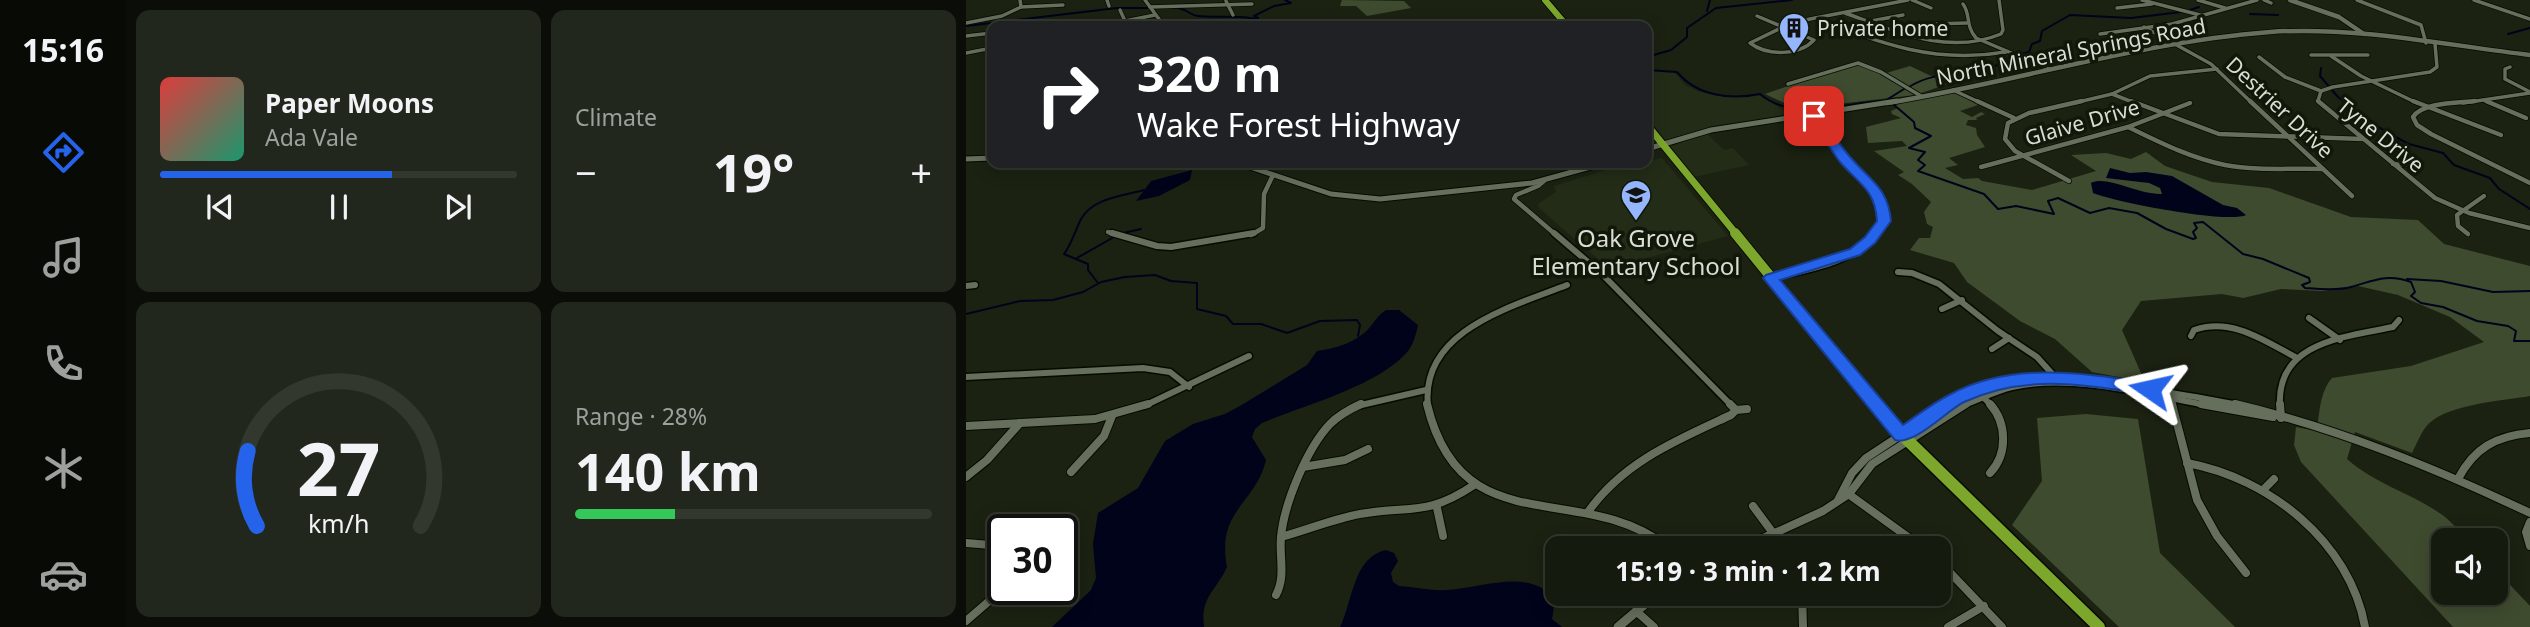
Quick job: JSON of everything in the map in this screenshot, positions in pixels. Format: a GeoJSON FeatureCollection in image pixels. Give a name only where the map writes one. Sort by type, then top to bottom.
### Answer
{"type":"FeatureCollection","features":[{"type":"Feature","properties":{"kind":"highway"},"geometry":{"type":"LineString","coordinates":[[1545,0],[1563,21]]}},
{"type":"Feature","properties":{"kind":"highway"},"geometry":{"type":"LineString","coordinates":[[1652,131],[1905,439],[2099,627]]}},
{"type":"Feature","properties":{"kind":"street"},"geometry":{"type":"LineString","coordinates":[[1020,0],[1021,7]]}},
{"type":"Feature","properties":{"kind":"street"},"geometry":{"type":"LineString","coordinates":[[1107,0],[1110,6]]}},
{"type":"Feature","properties":{"kind":"street"},"geometry":{"type":"LineString","coordinates":[[1145,0],[1160,21]]}},
{"type":"Feature","properties":{"kind":"street"},"geometry":{"type":"LineString","coordinates":[[1185,0],[1189,5]]}},
{"type":"Feature","properties":{"kind":"street"},"geometry":{"type":"LineString","coordinates":[[1757,16],[1784,27],[1811,38],[1814,42],[1783,52],[1751,45],[1751,42],[1784,27],[1844,12],[1910,0],[1931,8]]}},
{"type":"Feature","properties":{"kind":"street"},"geometry":{"type":"LineString","coordinates":[[1844,12],[1930,41],[1981,41],[1998,36],[2003,31],[1999,0]]}},
{"type":"Feature","properties":{"kind":"street"},"geometry":{"type":"LineString","coordinates":[[2143,0],[2202,16]]}},
{"type":"Feature","properties":{"kind":"street"},"geometry":{"type":"LineString","coordinates":[[2198,0],[2225,8]]}},
{"type":"Feature","properties":{"kind":"street"},"geometry":{"type":"LineString","coordinates":[[2100,34],[2168,25],[2257,0]]}},
{"type":"Feature","properties":{"kind":"street"},"geometry":{"type":"LineString","coordinates":[[2264,0],[2271,3]]}},
{"type":"Feature","properties":{"kind":"street"},"geometry":{"type":"LineString","coordinates":[[2290,0],[2339,17],[2365,34]]}},
{"type":"Feature","properties":{"kind":"street"},"geometry":{"type":"LineString","coordinates":[[2357,0],[2421,25],[2426,43]]}},
{"type":"Feature","properties":{"kind":"street"},"geometry":{"type":"LineString","coordinates":[[2474,0],[2530,19]]}},
{"type":"Feature","properties":{"kind":"street"},"geometry":{"type":"LineString","coordinates":[[1151,8],[1226,2],[1252,4]]}},
{"type":"Feature","properties":{"kind":"street"},"geometry":{"type":"LineString","coordinates":[[1226,2],[1233,15]]}},
{"type":"Feature","properties":{"kind":"street"},"geometry":{"type":"LineString","coordinates":[[2117,8],[2154,4]]}},
{"type":"Feature","properties":{"kind":"street"},"geometry":{"type":"LineString","coordinates":[[966,23],[1002,16],[1021,7],[1063,5]]}},
{"type":"Feature","properties":{"kind":"street"},"geometry":{"type":"LineString","coordinates":[[1963,5],[1966,7],[1970,33],[1981,41],[2049,69]]}},
{"type":"Feature","properties":{"kind":"street"},"geometry":{"type":"LineString","coordinates":[[1120,10],[1127,21],[1155,15]]}},
{"type":"Feature","properties":{"kind":"street"},"geometry":{"type":"LineString","coordinates":[[1869,21],[1903,15]]}},
{"type":"Feature","properties":{"kind":"street"},"geometry":{"type":"LineString","coordinates":[[1816,18],[1911,53],[1979,57],[2006,52]]}},
{"type":"Feature","properties":{"kind":"street"},"geometry":{"type":"LineString","coordinates":[[1895,31],[1929,24],[1967,23]]}},
{"type":"Feature","properties":{"kind":"street","name":"Destrier Drive"},"geometry":{"type":"LineString","coordinates":[[2144,27],[2217,69],[2352,196]]}},
{"type":"Feature","properties":{"kind":"street","name":"North Mineral Springs Road"},"geometry":{"type":"LineString","coordinates":[[1652,147],[1706,131],[1781,117],[1889,103],[2175,45],[2285,31],[2365,34],[2530,55]]}},
{"type":"Feature","properties":{"kind":"street"},"geometry":{"type":"LineString","coordinates":[[966,36],[987,34]]}},
{"type":"Feature","properties":{"kind":"street","name":"Tyne Drive"},"geometry":{"type":"LineString","coordinates":[[2435,44],[2437,67],[2433,71],[2337,86],[2321,91],[2318,98],[2320,104],[2430,195],[2462,211],[2530,228]]}},
{"type":"Feature","properties":{"kind":"street"},"geometry":{"type":"LineString","coordinates":[[966,53],[987,49]]}},
{"type":"Feature","properties":{"kind":"street"},"geometry":{"type":"LineString","coordinates":[[2311,55],[2368,55]]}},
{"type":"Feature","properties":{"kind":"street"},"geometry":{"type":"LineString","coordinates":[[2332,56],[2342,66],[2374,81],[2501,135]]}},
{"type":"Feature","properties":{"kind":"street"},"geometry":{"type":"LineString","coordinates":[[2259,57],[2285,77],[2321,91]]}},
{"type":"Feature","properties":{"kind":"street"},"geometry":{"type":"LineString","coordinates":[[1788,84],[1858,63],[1881,72],[1921,96]]}},
{"type":"Feature","properties":{"kind":"street"},"geometry":{"type":"LineString","coordinates":[[2510,67],[2505,69],[2505,79],[2530,92]]}},
{"type":"Feature","properties":{"kind":"street"},"geometry":{"type":"LineString","coordinates":[[2069,181],[2022,155],[2005,139],[2007,125],[2015,118],[2112,94],[2150,76],[2217,69]]}},
{"type":"Feature","properties":{"kind":"street"},"geometry":{"type":"LineString","coordinates":[[1953,90],[2015,118]]}},
{"type":"Feature","properties":{"kind":"street"},"geometry":{"type":"LineString","coordinates":[[2530,92],[2431,107],[2417,111],[2413,116],[2419,127],[2530,183]]}},
{"type":"Feature","properties":{"kind":"street"},"geometry":{"type":"LineString","coordinates":[[2112,94],[2215,133],[2362,139]]}},
{"type":"Feature","properties":{"kind":"street"},"geometry":{"type":"LineString","coordinates":[[2482,100],[2526,118]]}},
{"type":"Feature","properties":{"kind":"street","name":"Glaive Drive"},"geometry":{"type":"LineString","coordinates":[[1981,167],[2128,127],[2190,103]]}},
{"type":"Feature","properties":{"kind":"street"},"geometry":{"type":"LineString","coordinates":[[1771,278],[1855,252],[1870,240],[1884,221],[1883,204],[1876,190],[1844,159],[1826,129],[1812,115]]}},
{"type":"Feature","properties":{"kind":"street"},"geometry":{"type":"LineString","coordinates":[[2128,127],[2182,152],[2218,163],[2254,168],[2323,169]]}},
{"type":"Feature","properties":{"kind":"street"},"geometry":{"type":"LineString","coordinates":[[966,159],[987,158]]}},
{"type":"Feature","properties":{"kind":"street"},"geometry":{"type":"LineString","coordinates":[[2393,164],[2418,165]]}},
{"type":"Feature","properties":{"kind":"street"},"geometry":{"type":"LineString","coordinates":[[1253,168],[1331,194],[1367,199],[1456,193],[1545,180],[1587,168]]}},
{"type":"Feature","properties":{"kind":"street"},"geometry":{"type":"LineString","coordinates":[[1108,232],[1150,245],[1171,247],[1251,235],[1263,228],[1264,194],[1273,175]]}},
{"type":"Feature","properties":{"kind":"street"},"geometry":{"type":"LineString","coordinates":[[1545,180],[1516,195],[1514,199],[1602,274],[1736,410]]}},
{"type":"Feature","properties":{"kind":"street"},"geometry":{"type":"LineString","coordinates":[[2468,234],[2456,224],[2457,215],[2483,196]]}},
{"type":"Feature","properties":{"kind":"street"},"geometry":{"type":"LineString","coordinates":[[1898,272],[1918,274],[1962,300],[2009,338],[2038,355],[2056,380]]}},
{"type":"Feature","properties":{"kind":"street"},"geometry":{"type":"LineString","coordinates":[[966,286],[975,285]]}},
{"type":"Feature","properties":{"kind":"street"},"geometry":{"type":"LineString","coordinates":[[1567,285],[1482,321],[1459,335],[1434,362],[1426,390],[1428,408],[1446,454],[1459,472],[1474,485],[1513,503],[1588,512],[1631,524],[1650,536]]}},
{"type":"Feature","properties":{"kind":"street"},"geometry":{"type":"LineString","coordinates":[[1942,309],[1962,300]]}},
{"type":"Feature","properties":{"kind":"street"},"geometry":{"type":"LineString","coordinates":[[2309,318],[2340,340]]}},
{"type":"Feature","properties":{"kind":"street"},"geometry":{"type":"LineString","coordinates":[[2281,418],[2281,380],[2297,358],[2315,347],[2393,327],[2399,320]]}},
{"type":"Feature","properties":{"kind":"street"},"geometry":{"type":"LineString","coordinates":[[2191,337],[2192,331],[2202,327],[2231,328],[2253,335],[2297,358]]}},
{"type":"Feature","properties":{"kind":"street"},"geometry":{"type":"LineString","coordinates":[[1992,349],[2009,338]]}},
{"type":"Feature","properties":{"kind":"street"},"geometry":{"type":"LineString","coordinates":[[966,426],[1083,421],[1112,416],[1150,405],[1249,356]]}},
{"type":"Feature","properties":{"kind":"street"},"geometry":{"type":"LineString","coordinates":[[966,377],[1143,368],[1170,372],[1189,387]]}},
{"type":"Feature","properties":{"kind":"street"},"geometry":{"type":"LineString","coordinates":[[1769,536],[1823,511],[1838,500],[1872,464],[1950,402],[1976,390],[2024,378],[2170,395],[2281,418],[2376,447],[2458,479],[2530,513]]}},
{"type":"Feature","properties":{"kind":"street"},"geometry":{"type":"LineString","coordinates":[[1905,439],[1961,406],[1983,397],[2012,387],[2056,380]]}},
{"type":"Feature","properties":{"kind":"street"},"geometry":{"type":"LineString","coordinates":[[1276,595],[1284,580],[1281,537],[1303,467],[1315,440],[1343,413],[1379,398],[1426,390]]}},
{"type":"Feature","properties":{"kind":"street"},"geometry":{"type":"LineString","coordinates":[[1976,390],[1998,412],[2004,425],[1999,463],[1990,472]]}},
{"type":"Feature","properties":{"kind":"street"},"geometry":{"type":"LineString","coordinates":[[2170,395],[2197,500],[2207,520],[2246,573]]}},
{"type":"Feature","properties":{"kind":"street"},"geometry":{"type":"LineString","coordinates":[[1588,512],[1604,488],[1619,475],[1736,410],[1747,409]]}},
{"type":"Feature","properties":{"kind":"street"},"geometry":{"type":"LineString","coordinates":[[1071,472],[1104,436],[1112,416]]}},
{"type":"Feature","properties":{"kind":"street"},"geometry":{"type":"LineString","coordinates":[[966,477],[987,460],[1020,424]]}},
{"type":"Feature","properties":{"kind":"street"},"geometry":{"type":"LineString","coordinates":[[2458,479],[2466,461],[2481,446],[2507,436],[2530,433]]}},
{"type":"Feature","properties":{"kind":"street"},"geometry":{"type":"LineString","coordinates":[[1303,467],[1335,463],[1368,449]]}},
{"type":"Feature","properties":{"kind":"street"},"geometry":{"type":"LineString","coordinates":[[2187,463],[2230,473],[2263,490],[2298,518],[2342,568],[2361,602],[2365,627]]}},
{"type":"Feature","properties":{"kind":"street"},"geometry":{"type":"LineString","coordinates":[[2263,490],[2274,478]]}},
{"type":"Feature","properties":{"kind":"street"},"geometry":{"type":"LineString","coordinates":[[1281,537],[1363,514],[1415,512],[1437,508],[1474,485]]}},
{"type":"Feature","properties":{"kind":"street"},"geometry":{"type":"LineString","coordinates":[[1845,492],[1906,536]]}},
{"type":"Feature","properties":{"kind":"street"},"geometry":{"type":"LineString","coordinates":[[1753,506],[1777,536]]}},
{"type":"Feature","properties":{"kind":"street"},"geometry":{"type":"LineString","coordinates":[[1437,508],[1443,536]]}},
{"type":"Feature","properties":{"kind":"street"},"geometry":{"type":"LineString","coordinates":[[2530,522],[2526,532],[2530,546]]}},
{"type":"Feature","properties":{"kind":"street"},"geometry":{"type":"LineString","coordinates":[[966,543],[987,545]]}},
{"type":"Feature","properties":{"kind":"street"},"geometry":{"type":"LineString","coordinates":[[1951,573],[2002,627]]}},
{"type":"Feature","properties":{"kind":"street"},"geometry":{"type":"LineString","coordinates":[[966,621],[987,603]]}},
{"type":"Feature","properties":{"kind":"street"},"geometry":{"type":"LineString","coordinates":[[1618,627],[1642,606]]}},
{"type":"Feature","properties":{"kind":"street"},"geometry":{"type":"LineString","coordinates":[[1802,606],[1803,627]]}},
{"type":"Feature","properties":{"kind":"street"},"geometry":{"type":"LineString","coordinates":[[1948,627],[1984,606]]}},
{"type":"Feature","properties":{"kind":"street"},"geometry":{"type":"LineString","coordinates":[[1636,611],[1654,627]]}},
{"type":"Feature","properties":{"kind":"shaded area"},"geometry":{"type":"Polygon","coordinates":[[[1342,0],[1404,1],[1411,8],[1367,16],[1356,6],[1340,6],[1342,0]]]}},
{"type":"Feature","properties":{"kind":"shaded area"},"geometry":{"type":"Polygon","coordinates":[[[1855,63],[1883,74],[1910,66],[1948,84],[1915,95],[1804,108],[1789,105],[1765,94],[1855,63]]]}},
{"type":"Feature","properties":{"kind":"shaded area"},"geometry":{"type":"Polygon","coordinates":[[[1652,70],[1674,72],[1685,85],[1700,92],[1740,97],[1760,94],[1791,116],[1666,141],[1652,123],[1652,70]]]}},
{"type":"Feature","properties":{"kind":"shaded area"},"geometry":{"type":"Polygon","coordinates":[[[1952,90],[1978,105],[1960,111],[1972,117],[1981,112],[1985,114],[1976,118],[1977,120],[1968,120],[1966,125],[1976,128],[1985,147],[1949,158],[1958,165],[1945,168],[1963,179],[1978,178],[2032,190],[2096,171],[2071,155],[2106,153],[2131,159],[2146,152],[2165,166],[2212,182],[2269,188],[2351,217],[2418,220],[2444,244],[2530,266],[2530,396],[2473,405],[2445,414],[2425,428],[2412,453],[2355,432],[2347,459],[2369,475],[2441,514],[2457,528],[2431,528],[2431,603],[2301,462],[2294,445],[2296,427],[2317,431],[2323,396],[2332,378],[2411,366],[2484,342],[2450,317],[2398,295],[2358,286],[2322,291],[2281,289],[2243,298],[2222,294],[2141,301],[2122,330],[2145,382],[2092,372],[2055,339],[2020,321],[1967,282],[1954,263],[1910,250],[1919,238],[1930,238],[1933,227],[1927,224],[1924,212],[1931,202],[1898,175],[1904,172],[1874,151],[1907,146],[1902,141],[1868,143],[1866,127],[1901,118],[1892,114],[1891,111],[1898,108],[1893,102],[1952,90]]]}},
{"type":"Feature","properties":{"kind":"shaded area"},"geometry":{"type":"Polygon","coordinates":[[[1706,133],[1724,150],[1733,148],[1749,165],[1694,177],[1670,147],[1706,133]]]}},
{"type":"Feature","properties":{"kind":"shaded area","name":"Oak Grove Elementary School"},"geometry":{"type":"Polygon","coordinates":[[[1662,158],[1728,236],[1643,259],[1639,267],[1614,273],[1539,208],[1538,204],[1556,192],[1554,186],[1612,168],[1652,168],[1652,160],[1662,158]]]}},
{"type":"Feature","properties":{"kind":"shaded area"},"geometry":{"type":"Polygon","coordinates":[[[2086,414],[2138,419],[2160,553],[2235,627],[2119,627],[2012,525],[2042,481],[2037,418],[2086,414]]]}},
{"type":"Feature","properties":{"kind":"shaded area"},"geometry":{"type":"Polygon","coordinates":[[[2508,583],[2530,606],[2530,627],[2453,627],[2433,605],[2508,605],[2508,583]]]}},
{"type":"Feature","properties":{"kind":"water"},"geometry":{"type":"Polygon","coordinates":[[[2110,168],[2130,173],[2146,172],[2172,176],[2246,215],[2218,217],[2195,214],[2093,193],[2091,183],[2105,181],[2143,192],[2162,194],[2160,188],[2149,183],[2106,178],[2110,168]]]}},
{"type":"Feature","properties":{"kind":"water"},"geometry":{"type":"Polygon","coordinates":[[[1192,170],[1190,180],[1159,196],[1136,201],[1151,181],[1192,170]]]}},
{"type":"Feature","properties":{"kind":"water"},"geometry":{"type":"Polygon","coordinates":[[[1386,310],[1399,310],[1418,325],[1410,348],[1395,363],[1360,384],[1262,423],[1255,429],[1252,437],[1266,460],[1261,475],[1238,509],[1227,533],[1227,567],[1204,608],[1204,627],[1052,627],[1078,605],[1091,590],[1096,578],[1093,544],[1098,513],[1138,488],[1165,441],[1193,424],[1225,414],[1240,406],[1307,365],[1317,351],[1359,337],[1386,310]]]}},
{"type":"Feature","properties":{"kind":"water"},"geometry":{"type":"Polygon","coordinates":[[[1386,550],[1394,553],[1398,561],[1391,573],[1393,582],[1399,586],[1442,590],[1506,582],[1533,584],[1545,590],[1545,606],[1554,606],[1552,619],[1562,627],[1340,627],[1360,571],[1375,554],[1386,550]]]}},
{"type":"Feature","properties":{"kind":"waterway"},"geometry":{"type":"LineString","coordinates":[[1258,18],[1254,16],[1274,6],[1291,3],[1285,0]]}},
{"type":"Feature","properties":{"kind":"waterway"},"geometry":{"type":"LineString","coordinates":[[1707,11],[1710,0]]}},
{"type":"Feature","properties":{"kind":"waterway"},"geometry":{"type":"LineString","coordinates":[[1652,56],[1671,50],[1687,37],[1687,28],[1716,8],[1792,0]]}},
{"type":"Feature","properties":{"kind":"waterway"},"geometry":{"type":"LineString","coordinates":[[2190,10],[2199,7]]}},
{"type":"Feature","properties":{"kind":"waterway"},"geometry":{"type":"LineString","coordinates":[[1008,21],[1117,8],[1178,8],[1198,16],[1244,17],[1261,21]]}},
{"type":"Feature","properties":{"kind":"waterway"},"geometry":{"type":"LineString","coordinates":[[2021,54],[2029,52],[2032,44],[2040,41],[2042,31],[2070,15],[2131,18],[2181,12]]}},
{"type":"Feature","properties":{"kind":"waterway"},"geometry":{"type":"LineString","coordinates":[[2250,14],[2278,15]]}},
{"type":"Feature","properties":{"kind":"waterway"},"geometry":{"type":"LineString","coordinates":[[966,26],[987,23]]}},
{"type":"Feature","properties":{"kind":"waterway"},"geometry":{"type":"LineString","coordinates":[[2508,34],[2530,28]]}},
{"type":"Feature","properties":{"kind":"waterway"},"geometry":{"type":"LineString","coordinates":[[1909,87],[1934,77],[1987,68],[2012,57]]}},
{"type":"Feature","properties":{"kind":"waterway"},"geometry":{"type":"LineString","coordinates":[[2321,68],[2320,76],[2338,97],[2386,132],[2409,144],[2443,153],[2454,165],[2490,178],[2499,189],[2530,209]]}},
{"type":"Feature","properties":{"kind":"waterway"},"geometry":{"type":"LineString","coordinates":[[1652,70],[1677,72],[1694,86],[1715,94],[1760,94],[1774,103],[1788,107],[1821,109],[1885,101]]}},
{"type":"Feature","properties":{"kind":"waterway"},"geometry":{"type":"LineString","coordinates":[[1888,99],[1904,89]]}},
{"type":"Feature","properties":{"kind":"waterway"},"geometry":{"type":"LineString","coordinates":[[1893,104],[1914,122],[1915,128],[1931,136],[1909,148],[1925,152],[1918,160],[1925,165],[1918,171],[1984,194],[1998,209],[2016,206],[2054,214],[2048,201],[2058,198],[2090,213],[2109,208],[2137,213],[2166,229],[2193,239],[2196,238],[2193,232],[2197,228],[2194,223],[2203,222],[2243,254],[2263,259],[2309,278],[2310,282],[2302,285],[2305,288],[2340,289],[2380,279],[2402,279],[2411,282],[2415,292],[2411,296],[2421,303],[2443,307],[2477,321],[2508,326],[2516,331],[2514,341],[2530,341]]}},
{"type":"Feature","properties":{"kind":"waterway"},"geometry":{"type":"LineString","coordinates":[[1098,283],[1088,270],[1088,264],[1064,254],[1081,219],[1100,202],[1144,190]]}},
{"type":"Feature","properties":{"kind":"waterway"},"geometry":{"type":"LineString","coordinates":[[1123,233],[1141,229]]}},
{"type":"Feature","properties":{"kind":"waterway"},"geometry":{"type":"LineString","coordinates":[[1077,258],[1114,237]]}},
{"type":"Feature","properties":{"kind":"waterway"},"geometry":{"type":"LineString","coordinates":[[966,314],[1020,301],[1053,300],[1083,292],[1101,282],[1125,277],[1155,275],[1171,281],[1197,283],[1197,309],[1226,316],[1233,324],[1261,324],[1287,333],[1320,321],[1357,320],[1360,325],[1358,336]]}},
{"type":"Feature","properties":{"kind":"waterway"},"geometry":{"type":"LineString","coordinates":[[2407,279],[2441,281],[2493,292],[2530,291]]}},
{"type":"Feature","properties":{"kind":"place","name":"Private home"},"geometry":{"type":"Point","coordinates":[1794,55]}},
{"type":"Feature","properties":{"kind":"place","name":"Oak Grove Elementary School"},"geometry":{"type":"Point","coordinates":[1636,222]}},
{"type":"Feature","properties":{"kind":"route"},"geometry":{"type":"LineString","coordinates":[[1814,116],[1826,129],[1844,159],[1876,190],[1883,204],[1884,221],[1870,240],[1855,252],[1771,278],[1902,435],[1956,398],[2006,381],[2067,376],[2150,389]]}}]}
